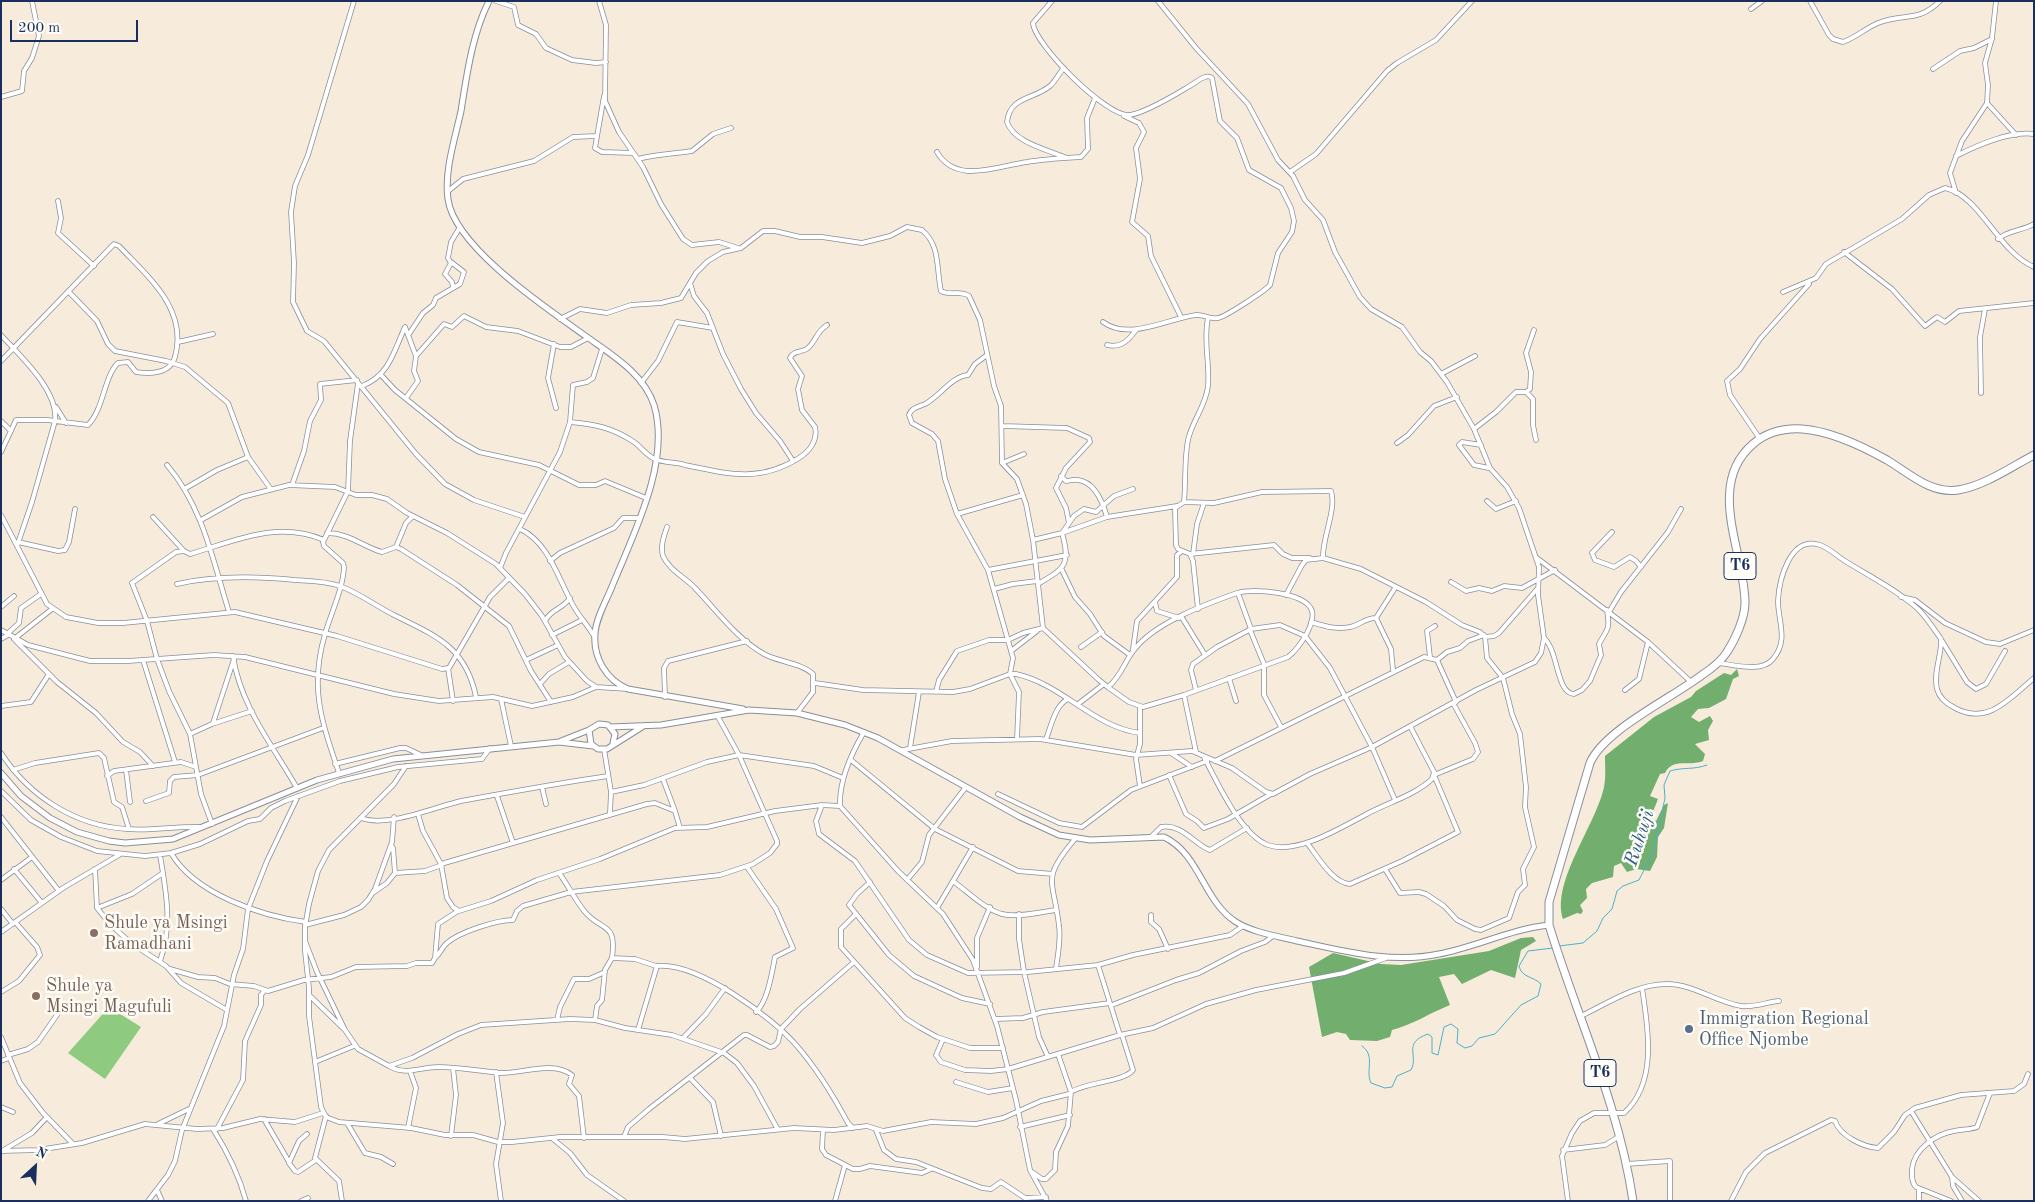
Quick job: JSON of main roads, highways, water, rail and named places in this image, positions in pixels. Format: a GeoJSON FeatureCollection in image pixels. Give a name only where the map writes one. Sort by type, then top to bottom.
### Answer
{"type":"FeatureCollection","features":[{"type":"Feature","properties":{"kind":"highway","name":"T6"},"geometry":{"type":"LineString","coordinates":[[1632,1201],[1626,1164],[1614,1114],[1549,926],[1549,902],[1592,758],[1598,749],[1616,734],[1692,683],[1718,662],[1731,646],[1745,605],[1743,583],[1732,535],[1731,485],[1738,462],[1744,453],[1769,433],[1792,428],[1822,433],[1867,450],[1921,482],[1946,490],[1969,487],[2034,456]]}},
{"type":"Feature","properties":{"kind":"main road"},"geometry":{"type":"LineString","coordinates":[[489,1],[475,39],[451,160],[447,192],[450,209],[460,227],[498,270],[523,292],[636,375],[654,404],[660,439],[657,460],[639,518],[597,624],[595,637],[599,659],[606,674],[617,684],[628,689],[665,697],[749,710],[797,713],[864,732],[903,750],[1039,827],[1075,839],[1164,837],[1180,848],[1190,859],[1212,899],[1229,917],[1243,926],[1273,936],[1360,954],[1388,957],[1422,957],[1440,954],[1523,930],[1549,926]]}},
{"type":"Feature","properties":{"kind":"main road"},"geometry":{"type":"LineString","coordinates":[[558,742],[590,730],[599,724],[610,727],[642,727],[749,710]]}},
{"type":"Feature","properties":{"kind":"main road"},"geometry":{"type":"LineString","coordinates":[[610,727],[615,734],[613,743]]}},
{"type":"Feature","properties":{"kind":"main road"},"geometry":{"type":"LineString","coordinates":[[1,773],[34,808],[78,832],[109,841],[126,843],[173,839],[297,788],[339,773],[393,760],[558,742],[604,749],[642,727]]}},
{"type":"Feature","properties":{"kind":"main road"},"geometry":{"type":"LineString","coordinates":[[590,730],[589,738],[593,746]]}},
{"type":"Feature","properties":{"kind":"waterway","name":"Ruhuji"},"geometry":{"type":"LineString","coordinates":[[1559,946],[1583,943],[1597,931],[1603,918],[1612,909],[1617,891],[1623,886],[1639,880],[1653,852],[1665,798],[1664,785],[1670,771],[1707,765]]}},
{"type":"Feature","properties":{"kind":"waterway","name":"Ruhuji"},"geometry":{"type":"LineString","coordinates":[[1362,1046],[1368,1054],[1371,1083],[1385,1088],[1392,1087],[1397,1076],[1411,1070],[1413,1065],[1413,1045],[1420,1038],[1428,1034],[1432,1037],[1432,1053],[1438,1055],[1444,1027],[1451,1024],[1458,1029],[1457,1043],[1465,1048],[1472,1046],[1479,1038],[1495,1034],[1521,1005],[1538,996],[1541,984],[1525,975],[1519,966],[1528,951],[1553,948]]}},
{"type":"Feature","properties":{"kind":"place","name":"Shule ya Msingi Ramadhani"},"geometry":{"type":"Point","coordinates":[94,933]}},
{"type":"Feature","properties":{"kind":"place","name":"Shule ya Msingi Magufuli"},"geometry":{"type":"Point","coordinates":[36,996]}},
{"type":"Feature","properties":{"kind":"place","name":"Immigration Regional Office Njombe"},"geometry":{"type":"Point","coordinates":[1689,1029]}}]}
